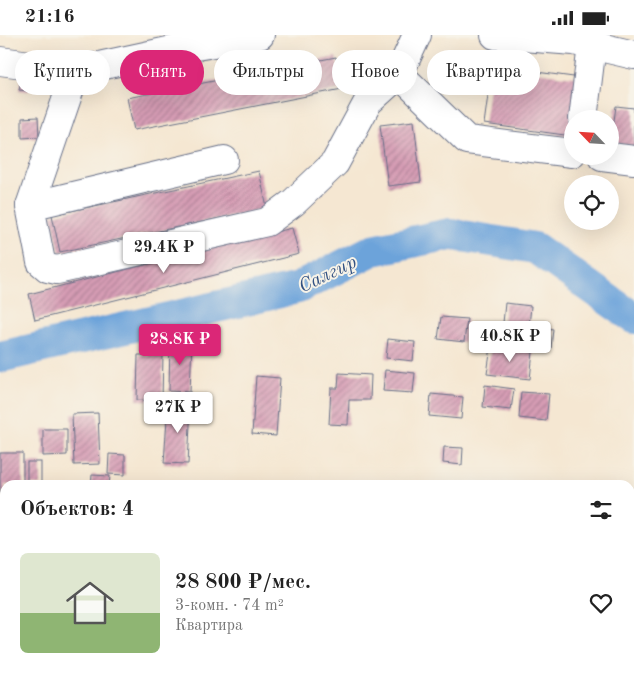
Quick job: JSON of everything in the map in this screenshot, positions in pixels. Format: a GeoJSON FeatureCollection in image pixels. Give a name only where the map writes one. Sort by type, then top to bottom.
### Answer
{"type":"FeatureCollection","features":[{"type":"Feature","properties":{"kind":"street"},"geometry":{"type":"LineString","coordinates":[[110,63],[173,49],[260,35]]}},
{"type":"Feature","properties":{"kind":"street"},"geometry":{"type":"LineString","coordinates":[[410,50],[417,35]]}},
{"type":"Feature","properties":{"kind":"street"},"geometry":{"type":"LineString","coordinates":[[496,35],[574,41],[634,55]]}},
{"type":"Feature","properties":{"kind":"street"},"geometry":{"type":"LineString","coordinates":[[584,110],[592,45]]}},
{"type":"Feature","properties":{"kind":"street"},"geometry":{"type":"LineString","coordinates":[[0,65],[0,61],[15,63]]}},
{"type":"Feature","properties":{"kind":"street"},"geometry":{"type":"LineString","coordinates":[[417,92],[466,140],[564,152]]}},
{"type":"Feature","properties":{"kind":"street"},"geometry":{"type":"LineString","coordinates":[[68,95],[30,206],[39,257],[44,265],[52,270],[267,222],[294,202],[335,163],[368,102],[376,95]]}},
{"type":"Feature","properties":{"kind":"street"},"geometry":{"type":"LineString","coordinates":[[619,158],[634,160]]}},
{"type":"Feature","properties":{"kind":"street"},"geometry":{"type":"LineString","coordinates":[[30,206],[224,160]]}},
{"type":"Feature","properties":{"kind":"building"},"geometry":{"type":"Polygon","coordinates":[[[332,58],[332,91],[322,93],[322,60],[332,58]]]}},
{"type":"Feature","properties":{"kind":"building"},"geometry":{"type":"Polygon","coordinates":[[[540,72],[581,78],[574,110],[564,110],[564,135],[484,124],[488,95],[540,95],[540,72]]]}},
{"type":"Feature","properties":{"kind":"building"},"geometry":{"type":"Polygon","coordinates":[[[214,81],[214,95],[312,95],[134,130],[127,98],[142,95],[204,95],[204,83],[214,81]]]}},
{"type":"Feature","properties":{"kind":"building"},"geometry":{"type":"Polygon","coordinates":[[[616,106],[634,108],[634,146],[619,144],[619,110],[615,110],[616,106]]]}},
{"type":"Feature","properties":{"kind":"building"},"geometry":{"type":"Polygon","coordinates":[[[38,117],[39,137],[22,138],[22,118],[38,117]]]}},
{"type":"Feature","properties":{"kind":"building"},"geometry":{"type":"Polygon","coordinates":[[[414,121],[421,182],[388,186],[380,125],[414,121]]]}},
{"type":"Feature","properties":{"kind":"building"},"geometry":{"type":"Polygon","coordinates":[[[259,171],[267,208],[60,252],[52,215],[259,171]]]}},
{"type":"Feature","properties":{"kind":"building"},"geometry":{"type":"Polygon","coordinates":[[[292,228],[299,254],[35,320],[29,294],[292,228]]]}},
{"type":"Feature","properties":{"kind":"building"},"geometry":{"type":"Polygon","coordinates":[[[505,303],[531,306],[528,336],[502,333],[505,303]]]}},
{"type":"Feature","properties":{"kind":"building"},"geometry":{"type":"Polygon","coordinates":[[[441,317],[467,319],[464,342],[438,339],[441,317]]]}},
{"type":"Feature","properties":{"kind":"building"},"geometry":{"type":"Polygon","coordinates":[[[534,326],[553,329],[551,348],[532,346],[534,326]]]}},
{"type":"Feature","properties":{"kind":"building"},"geometry":{"type":"Polygon","coordinates":[[[388,339],[415,342],[413,361],[386,358],[388,339]]]}},
{"type":"Feature","properties":{"kind":"building"},"geometry":{"type":"Polygon","coordinates":[[[170,340],[192,341],[190,392],[169,391],[170,340]]]}},
{"type":"Feature","properties":{"kind":"building"},"geometry":{"type":"Polygon","coordinates":[[[491,347],[533,352],[530,379],[487,374],[491,347]]]}},
{"type":"Feature","properties":{"kind":"building"},"geometry":{"type":"Polygon","coordinates":[[[138,355],[163,355],[162,401],[137,400],[138,355]]]}},
{"type":"Feature","properties":{"kind":"building"},"geometry":{"type":"Polygon","coordinates":[[[385,370],[415,373],[413,393],[383,391],[385,370]]]}},
{"type":"Feature","properties":{"kind":"building"},"geometry":{"type":"Polygon","coordinates":[[[339,373],[371,375],[370,400],[349,400],[348,425],[329,424],[331,388],[338,388],[339,373]]]}},
{"type":"Feature","properties":{"kind":"building"},"geometry":{"type":"Polygon","coordinates":[[[256,376],[280,378],[276,436],[252,434],[256,376]]]}},
{"type":"Feature","properties":{"kind":"building"},"geometry":{"type":"Polygon","coordinates":[[[485,385],[514,389],[511,410],[483,407],[485,385]]]}},
{"type":"Feature","properties":{"kind":"building"},"geometry":{"type":"Polygon","coordinates":[[[521,392],[549,394],[546,421],[519,418],[521,392]]]}},
{"type":"Feature","properties":{"kind":"building"},"geometry":{"type":"Polygon","coordinates":[[[431,394],[463,397],[461,419],[429,416],[431,394]]]}},
{"type":"Feature","properties":{"kind":"building"},"geometry":{"type":"Polygon","coordinates":[[[168,404],[191,405],[188,464],[164,463],[168,404]]]}},
{"type":"Feature","properties":{"kind":"building"},"geometry":{"type":"Polygon","coordinates":[[[98,413],[100,464],[74,465],[72,414],[98,413]]]}},
{"type":"Feature","properties":{"kind":"building"},"geometry":{"type":"Polygon","coordinates":[[[43,429],[67,429],[67,455],[43,456],[43,429]]]}},
{"type":"Feature","properties":{"kind":"building"},"geometry":{"type":"Polygon","coordinates":[[[444,447],[463,448],[462,465],[443,463],[444,447]]]}},
{"type":"Feature","properties":{"kind":"building"},"geometry":{"type":"Polygon","coordinates":[[[0,453],[23,453],[23,480],[0,480],[0,453]]]}},
{"type":"Feature","properties":{"kind":"building"},"geometry":{"type":"Polygon","coordinates":[[[109,454],[125,455],[125,475],[108,474],[109,454]]]}},
{"type":"Feature","properties":{"kind":"building"},"geometry":{"type":"Polygon","coordinates":[[[27,462],[41,462],[41,480],[27,480],[27,462]]]}},
{"type":"Feature","properties":{"kind":"building"},"geometry":{"type":"Polygon","coordinates":[[[92,475],[110,476],[110,480],[92,480],[92,475]]]}},
{"type":"Feature","properties":{"kind":"waterway","name":"Салгир"},"geometry":{"type":"LineString","coordinates":[[0,357],[298,288],[373,250],[450,234],[535,248],[634,318]]}}]}
